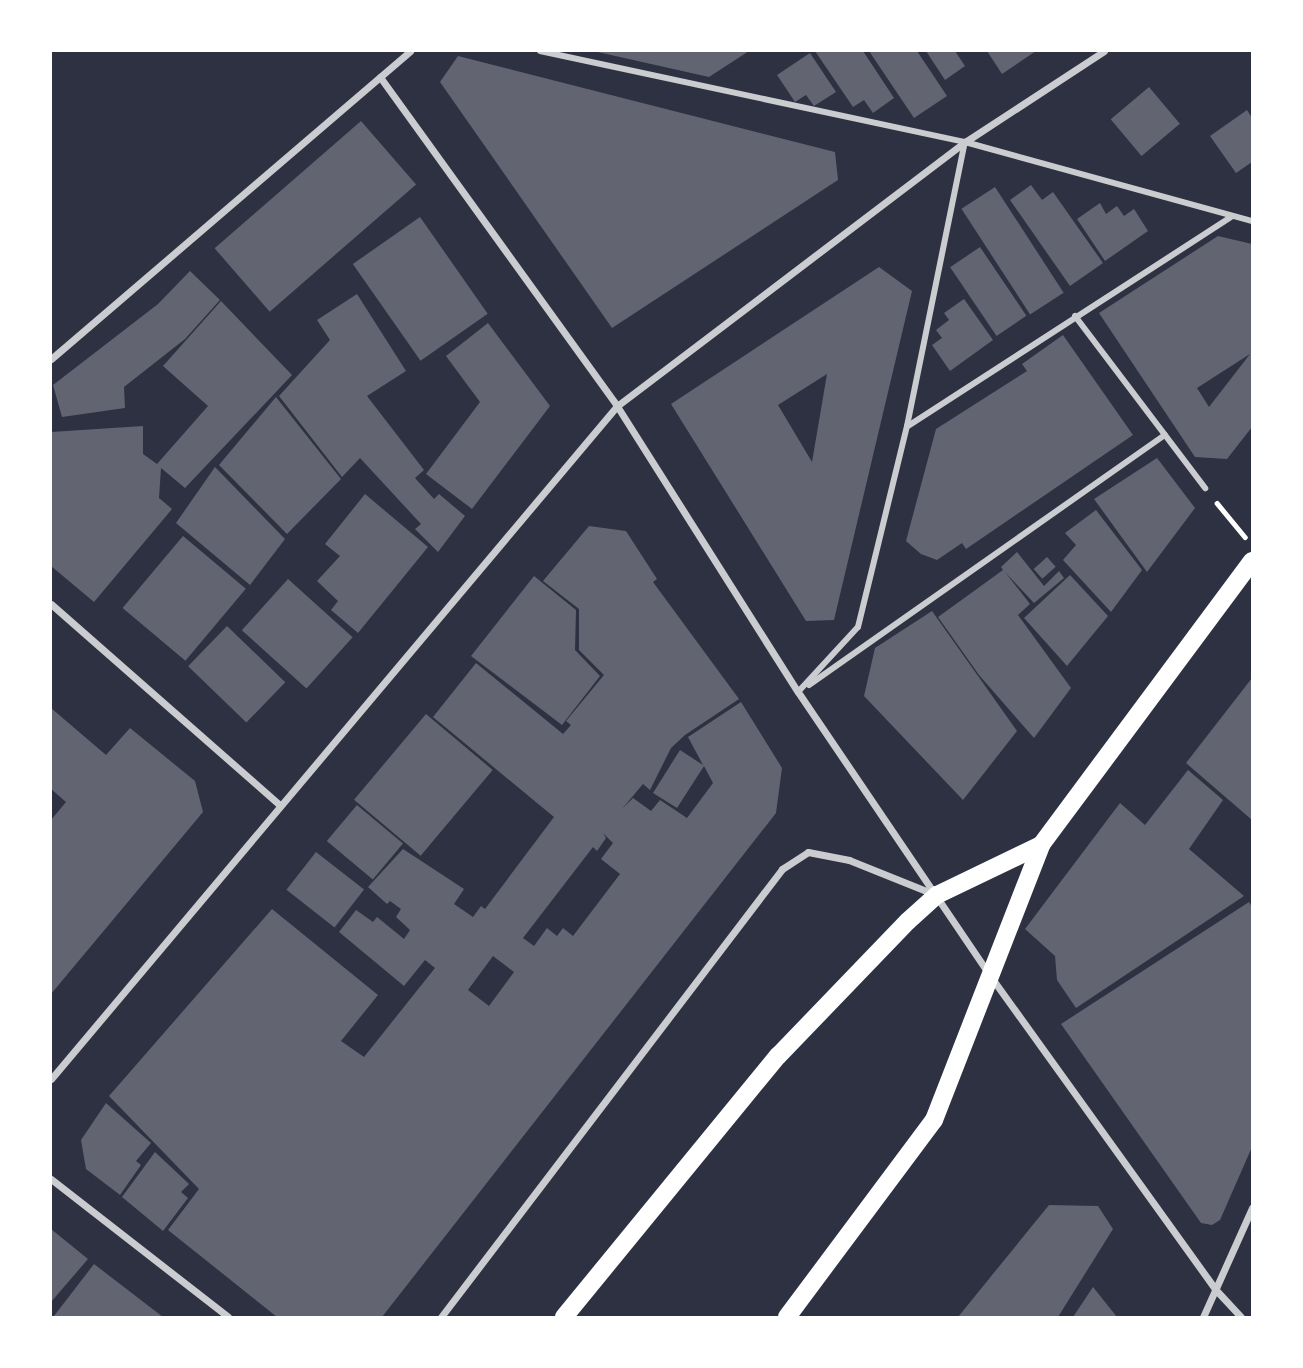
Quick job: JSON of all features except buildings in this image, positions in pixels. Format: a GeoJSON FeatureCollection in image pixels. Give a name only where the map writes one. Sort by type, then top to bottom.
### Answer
{"type":"FeatureCollection","features":[{"type":"Feature","properties":{"kind":"main road"},"geometry":{"type":"LineString","coordinates":[[788,1317],[934,1120],[962,1041],[991,977],[1041,845],[1252,561]]}},
{"type":"Feature","properties":{"kind":"main road"},"geometry":{"type":"LineString","coordinates":[[564,1317],[778,1056],[937,895],[1041,845]]}},
{"type":"Feature","properties":{"kind":"street"},"geometry":{"type":"LineString","coordinates":[[51,359],[410,51]]}},
{"type":"Feature","properties":{"kind":"street"},"geometry":{"type":"LineString","coordinates":[[540,51],[965,142],[1252,221]]}},
{"type":"Feature","properties":{"kind":"street"},"geometry":{"type":"LineString","coordinates":[[51,1079],[617,406],[965,142],[1104,51]]}},
{"type":"Feature","properties":{"kind":"street"},"geometry":{"type":"LineString","coordinates":[[380,77],[617,406],[798,692],[991,977],[1215,1289],[1241,1317]]}},
{"type":"Feature","properties":{"kind":"street"},"geometry":{"type":"LineString","coordinates":[[798,692],[858,627],[907,426],[965,142]]}},
{"type":"Feature","properties":{"kind":"street"},"geometry":{"type":"LineString","coordinates":[[907,426],[1232,216]]}},
{"type":"Feature","properties":{"kind":"street"},"geometry":{"type":"LineString","coordinates":[[1075,316],[1205,488]]}},
{"type":"Feature","properties":{"kind":"street"},"geometry":{"type":"LineString","coordinates":[[798,692],[1165,435]]}},
{"type":"Feature","properties":{"kind":"street"},"geometry":{"type":"LineString","coordinates":[[51,604],[280,805]]}},
{"type":"Feature","properties":{"kind":"street"},"geometry":{"type":"LineString","coordinates":[[441,1317],[782,869],[807,852],[849,860],[937,895]]}},
{"type":"Feature","properties":{"kind":"street"},"geometry":{"type":"LineString","coordinates":[[51,1179],[228,1317]]}},
{"type":"Feature","properties":{"kind":"street"},"geometry":{"type":"LineString","coordinates":[[1203,1317],[1252,1208]]}},
{"type":"Feature","properties":{"kind":"path"},"geometry":{"type":"LineString","coordinates":[[1205,488],[1252,546]]}}]}
